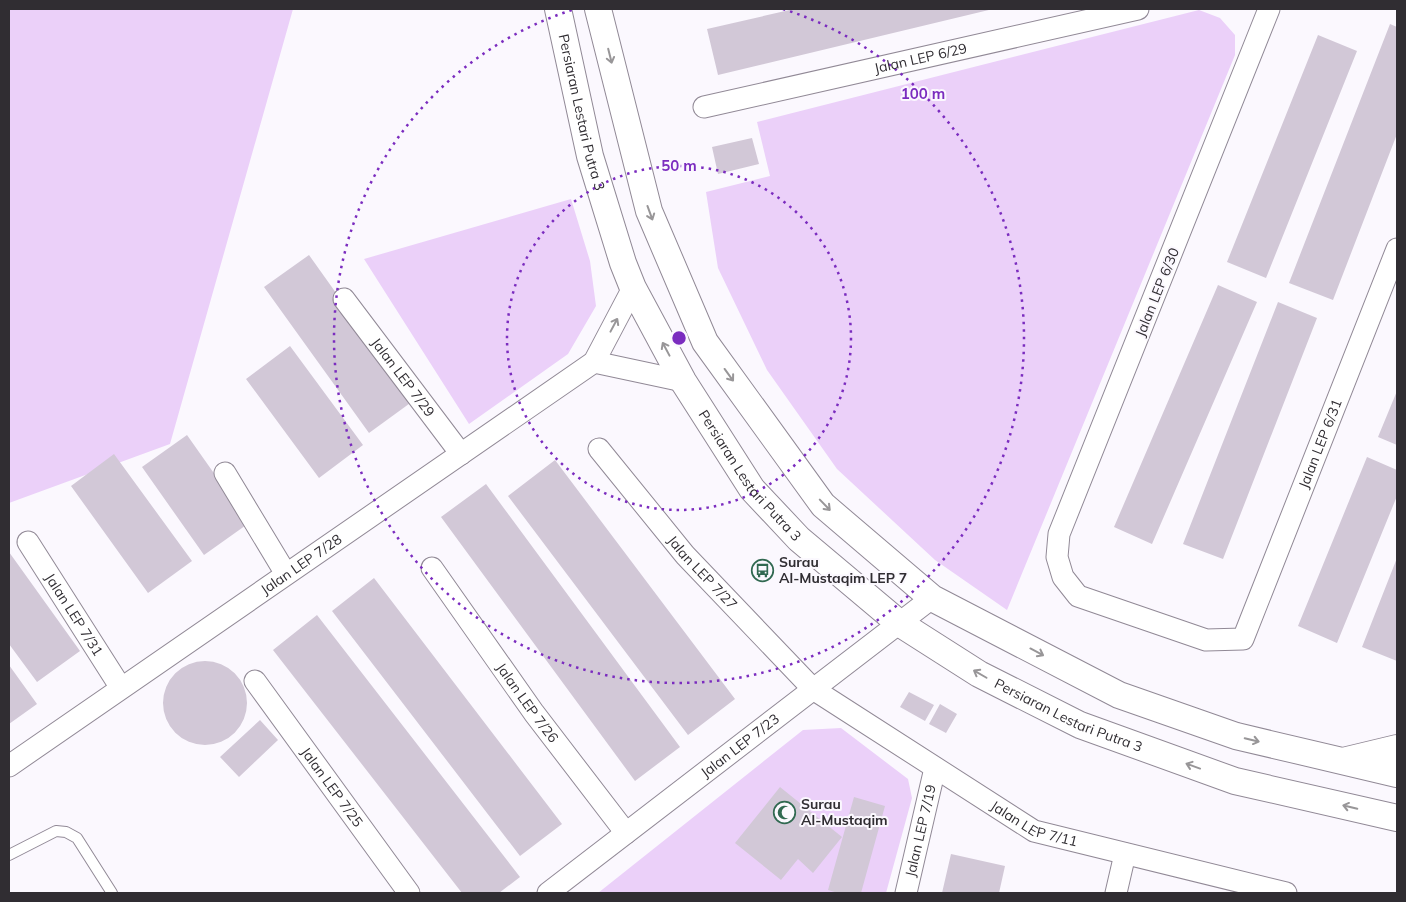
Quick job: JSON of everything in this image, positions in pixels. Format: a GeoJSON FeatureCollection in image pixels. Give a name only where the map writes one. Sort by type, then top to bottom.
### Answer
{"type":"FeatureCollection","features":[{"type":"Feature","properties":{"kind":"street","name":"Persiaran Lestari Putra 3"},"geometry":{"type":"LineString","coordinates":[[558,9],[590,156],[622,263],[633,288],[684,381],[752,489],[799,539],[898,623],[979,674],[1080,725],[1235,781],[1397,818]]}},
{"type":"Feature","properties":{"kind":"street"},"geometry":{"type":"LineString","coordinates":[[598,9],[649,211],[705,342],[823,505],[932,598],[1119,695],[1236,736],[1397,774]]}},
{"type":"Feature","properties":{"kind":"street","name":"Jalan LEP 6/29"},"geometry":{"type":"LineString","coordinates":[[704,107],[1138,9]]}},
{"type":"Feature","properties":{"kind":"street","name":"Jalan LEP 6/30"},"geometry":{"type":"LineString","coordinates":[[1243,639],[1206,640],[1078,596],[1063,577],[1057,557],[1059,534],[1269,9]]}},
{"type":"Feature","properties":{"kind":"street","name":"Jalan LEP 6/31"},"geometry":{"type":"LineString","coordinates":[[1243,639],[1397,249]]}},
{"type":"Feature","properties":{"kind":"street"},"geometry":{"type":"LineString","coordinates":[[633,288],[594,362],[684,381]]}},
{"type":"Feature","properties":{"kind":"street","name":"Jalan LEP 7/29"},"geometry":{"type":"LineString","coordinates":[[344,299],[461,454]]}},
{"type":"Feature","properties":{"kind":"street","name":"Jalan LEP 7/28"},"geometry":{"type":"LineString","coordinates":[[9,766],[594,362]]}},
{"type":"Feature","properties":{"kind":"street","name":"Jalan LEP 7/27"},"geometry":{"type":"LineString","coordinates":[[599,450],[685,555],[813,689]]}},
{"type":"Feature","properties":{"kind":"street"},"geometry":{"type":"LineString","coordinates":[[225,472],[286,574]]}},
{"type":"Feature","properties":{"kind":"street","name":"Jalan LEP 7/31"},"geometry":{"type":"LineString","coordinates":[[28,542],[121,688]]}},
{"type":"Feature","properties":{"kind":"street","name":"Jalan LEP 7/26"},"geometry":{"type":"LineString","coordinates":[[432,568],[534,713],[626,833]]}},
{"type":"Feature","properties":{"kind":"street","name":"Jalan LEP 7/23"},"geometry":{"type":"LineString","coordinates":[[548,893],[932,598]]}},
{"type":"Feature","properties":{"kind":"street","name":"Jalan LEP 7/25"},"geometry":{"type":"LineString","coordinates":[[255,681],[409,893]]}},
{"type":"Feature","properties":{"kind":"street","name":"Jalan LEP 7/11"},"geometry":{"type":"LineString","coordinates":[[813,689],[1034,831],[1286,893]]}},
{"type":"Feature","properties":{"kind":"street"},"geometry":{"type":"LineString","coordinates":[[1342,761],[1397,748]]}},
{"type":"Feature","properties":{"kind":"street","name":"Jalan LEP 7/19"},"geometry":{"type":"LineString","coordinates":[[906,893],[935,768]]}},
{"type":"Feature","properties":{"kind":"street"},"geometry":{"type":"LineString","coordinates":[[1116,893],[1125,854]]}},
{"type":"Feature","properties":{"kind":"lane"},"geometry":{"type":"LineString","coordinates":[[9,855],[56,831],[66,832],[77,838],[112,893]]}},
{"type":"Feature","properties":{"kind":"shaded area"},"geometry":{"type":"Polygon","coordinates":[[[9,9],[293,9],[170,444],[9,503],[9,9]]]}},
{"type":"Feature","properties":{"kind":"shaded area"},"geometry":{"type":"Polygon","coordinates":[[[1199,10],[1220,18],[1235,35],[1235,55],[1007,610],[935,560],[837,469],[767,370],[718,268],[706,192],[770,176],[757,122],[1199,10]]]}},
{"type":"Feature","properties":{"kind":"shaded area"},"geometry":{"type":"Polygon","coordinates":[[[571,199],[590,261],[596,306],[568,354],[469,424],[364,259],[571,199]]]}},
{"type":"Feature","properties":{"kind":"shaded area"},"geometry":{"type":"Polygon","coordinates":[[[841,728],[908,779],[912,798],[886,893],[598,893],[803,730],[841,728]]]}},
{"type":"Feature","properties":{"kind":"building"},"geometry":{"type":"Polygon","coordinates":[[[794,9],[993,9],[718,75],[707,29],[794,9]]]}},
{"type":"Feature","properties":{"kind":"building"},"geometry":{"type":"Polygon","coordinates":[[[1390,24],[1397,27],[1397,134],[1333,300],[1289,283],[1390,24]]]}},
{"type":"Feature","properties":{"kind":"building"},"geometry":{"type":"Polygon","coordinates":[[[1318,35],[1357,51],[1266,278],[1227,262],[1318,35]]]}},
{"type":"Feature","properties":{"kind":"building"},"geometry":{"type":"Polygon","coordinates":[[[752,138],[759,164],[718,174],[712,147],[752,138]]]}},
{"type":"Feature","properties":{"kind":"building"},"geometry":{"type":"Polygon","coordinates":[[[309,255],[413,401],[369,433],[264,287],[309,255]]]}},
{"type":"Feature","properties":{"kind":"building"},"geometry":{"type":"Polygon","coordinates":[[[1218,285],[1257,302],[1152,544],[1114,527],[1218,285]]]}},
{"type":"Feature","properties":{"kind":"building"},"geometry":{"type":"Polygon","coordinates":[[[1278,302],[1317,318],[1223,559],[1183,544],[1278,302]]]}},
{"type":"Feature","properties":{"kind":"building"},"geometry":{"type":"Polygon","coordinates":[[[290,346],[363,445],[319,478],[246,379],[290,346]]]}},
{"type":"Feature","properties":{"kind":"building"},"geometry":{"type":"Polygon","coordinates":[[[1397,391],[1397,445],[1378,437],[1397,391]]]}},
{"type":"Feature","properties":{"kind":"building"},"geometry":{"type":"Polygon","coordinates":[[[187,435],[249,523],[204,555],[142,467],[187,435]]]}},
{"type":"Feature","properties":{"kind":"building"},"geometry":{"type":"Polygon","coordinates":[[[114,454],[192,561],[148,593],[71,486],[114,454]]]}},
{"type":"Feature","properties":{"kind":"building"},"geometry":{"type":"Polygon","coordinates":[[[1367,457],[1397,470],[1397,496],[1337,643],[1298,626],[1367,457]]]}},
{"type":"Feature","properties":{"kind":"building"},"geometry":{"type":"Polygon","coordinates":[[[555,460],[735,699],[688,735],[508,496],[555,460]]]}},
{"type":"Feature","properties":{"kind":"building"},"geometry":{"type":"Polygon","coordinates":[[[486,484],[680,747],[635,781],[441,517],[486,484]]]}},
{"type":"Feature","properties":{"kind":"building"},"geometry":{"type":"Polygon","coordinates":[[[9,552],[80,651],[37,682],[9,644],[9,552]]]}},
{"type":"Feature","properties":{"kind":"building"},"geometry":{"type":"Polygon","coordinates":[[[1397,558],[1397,661],[1362,647],[1397,558]]]}},
{"type":"Feature","properties":{"kind":"building"},"geometry":{"type":"Polygon","coordinates":[[[374,578],[562,824],[520,856],[332,611],[374,578]]]}},
{"type":"Feature","properties":{"kind":"building"},"geometry":{"type":"Polygon","coordinates":[[[317,615],[520,877],[499,893],[462,893],[273,650],[317,615]]]}},
{"type":"Feature","properties":{"kind":"building"},"geometry":{"type":"Polygon","coordinates":[[[205,661],[228,668],[240,680],[247,703],[240,726],[228,738],[205,745],[182,738],[170,726],[163,703],[170,680],[182,668],[205,661]]]}},
{"type":"Feature","properties":{"kind":"building"},"geometry":{"type":"Polygon","coordinates":[[[9,665],[37,704],[9,724],[9,665]]]}},
{"type":"Feature","properties":{"kind":"building"},"geometry":{"type":"Polygon","coordinates":[[[909,692],[934,705],[925,721],[900,707],[909,692]]]}},
{"type":"Feature","properties":{"kind":"building"},"geometry":{"type":"Polygon","coordinates":[[[940,704],[957,714],[946,733],[929,724],[940,704]]]}},
{"type":"Feature","properties":{"kind":"building"},"geometry":{"type":"Polygon","coordinates":[[[260,720],[278,740],[239,777],[220,757],[260,720]]]}},
{"type":"Feature","properties":{"kind":"building","name":"Surau Al-Mustaqim"},"geometry":{"type":"Polygon","coordinates":[[[780,787],[842,837],[813,873],[798,859],[781,880],[735,843],[780,787]]]}},
{"type":"Feature","properties":{"kind":"building"},"geometry":{"type":"Polygon","coordinates":[[[854,797],[885,806],[861,893],[838,893],[828,890],[854,797]]]}},
{"type":"Feature","properties":{"kind":"building"},"geometry":{"type":"Polygon","coordinates":[[[951,854],[1005,866],[999,893],[942,893],[951,854]]]}},
{"type":"Feature","properties":{"kind":"place","name":"Surau Al-Mustaqim LEP 7"},"geometry":{"type":"Point","coordinates":[763,570]}},
{"type":"Feature","properties":{"kind":"place","name":"Surau Al-Mustaqim"},"geometry":{"type":"Point","coordinates":[785,812]}}]}
